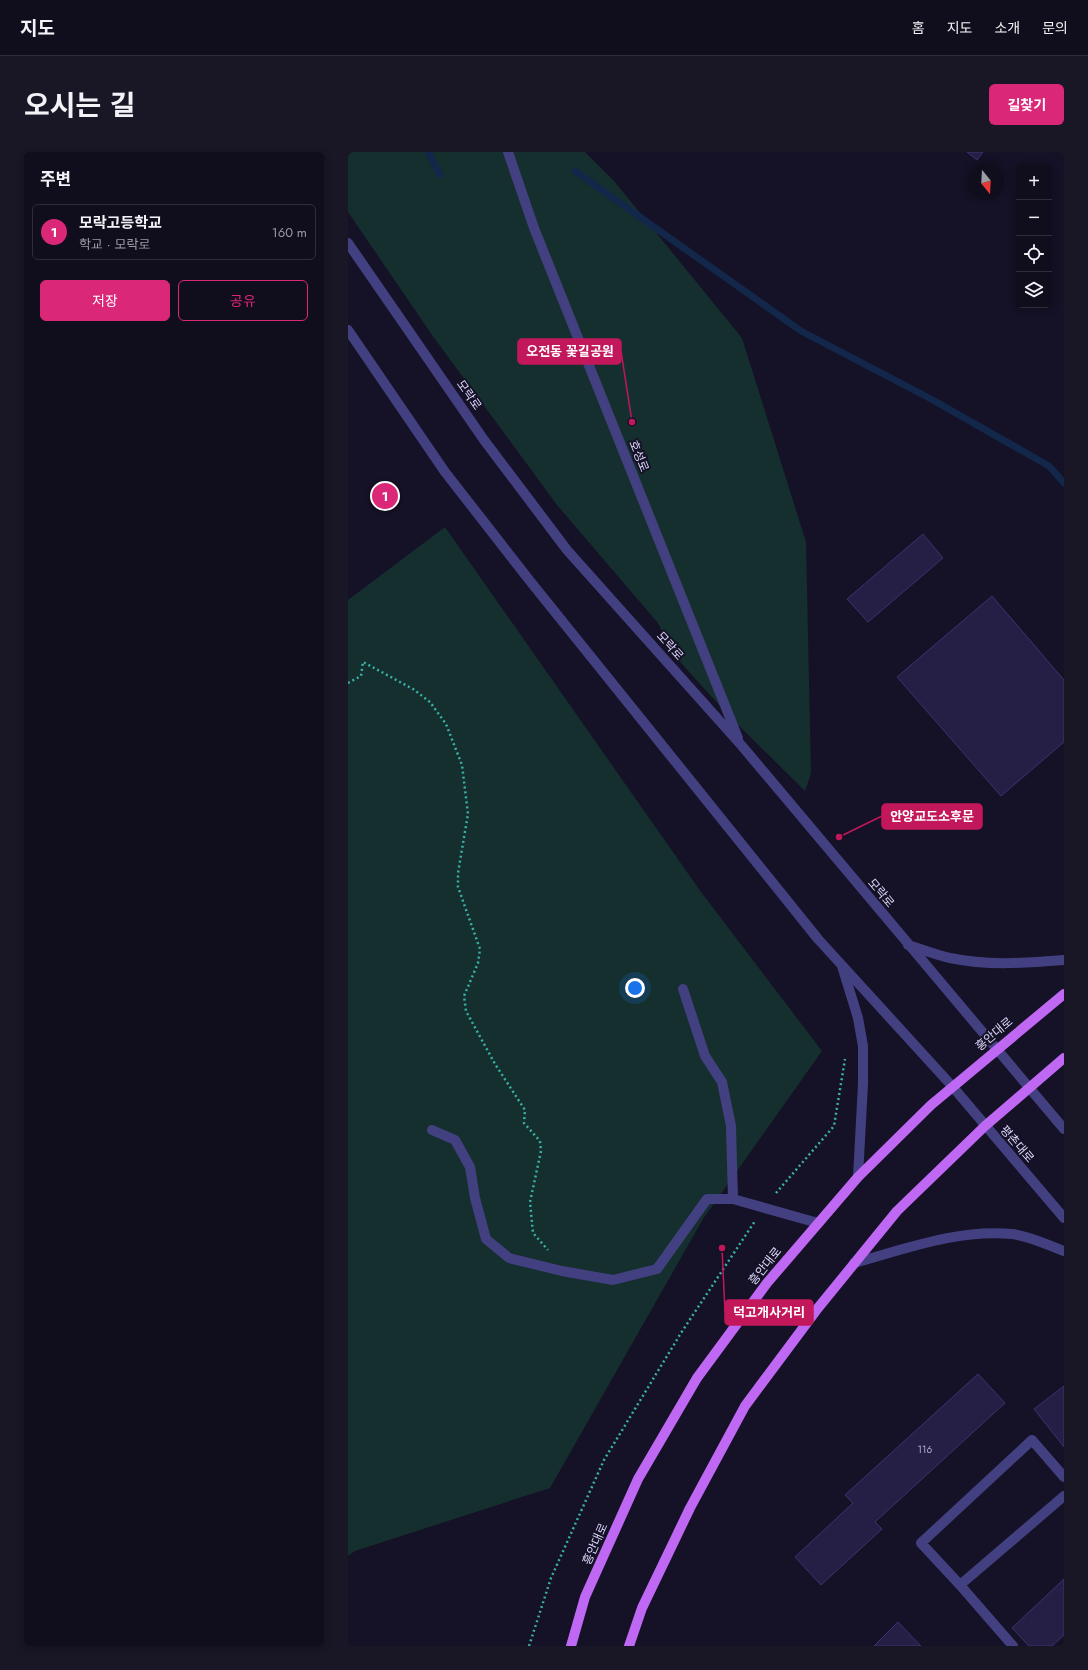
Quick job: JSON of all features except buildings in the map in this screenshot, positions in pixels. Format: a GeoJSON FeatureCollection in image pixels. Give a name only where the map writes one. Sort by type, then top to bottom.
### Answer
{"type":"FeatureCollection","features":[{"type":"Feature","properties":{"kind":"main road","name":"흥안대로"},"geometry":{"type":"LineString","coordinates":[[571,1646],[585,1597],[642,1472],[697,1378],[767,1283],[858,1177],[952,1086],[1064,994]]}},
{"type":"Feature","properties":{"kind":"main road"},"geometry":{"type":"LineString","coordinates":[[629,1646],[642,1608],[683,1522],[745,1406],[818,1308],[897,1211],[985,1126],[1064,1058]]}},
{"type":"Feature","properties":{"kind":"street","name":"호성로"},"geometry":{"type":"LineString","coordinates":[[508,152],[534,228],[742,746]]}},
{"type":"Feature","properties":{"kind":"street","name":"모락로"},"geometry":{"type":"LineString","coordinates":[[348,243],[484,440],[567,550],[742,746],[908,945],[997,1048]]}},
{"type":"Feature","properties":{"kind":"street"},"geometry":{"type":"LineString","coordinates":[[348,330],[445,472],[574,637],[818,939],[952,1086]]}},
{"type":"Feature","properties":{"kind":"street"},"geometry":{"type":"LineString","coordinates":[[908,945],[949,958],[984,963],[1030,963],[1064,960]]}},
{"type":"Feature","properties":{"kind":"street"},"geometry":{"type":"LineString","coordinates":[[842,964],[858,1018],[864,1046],[863,1098],[858,1177]]}},
{"type":"Feature","properties":{"kind":"street"},"geometry":{"type":"LineString","coordinates":[[683,989],[706,1056],[722,1082],[730,1126],[733,1199]]}},
{"type":"Feature","properties":{"kind":"street"},"geometry":{"type":"LineString","coordinates":[[997,1048],[1064,1129]]}},
{"type":"Feature","properties":{"kind":"street","name":"평촌대로"},"geometry":{"type":"LineString","coordinates":[[952,1086],[1064,1218]]}},
{"type":"Feature","properties":{"kind":"street"},"geometry":{"type":"LineString","coordinates":[[432,1130],[456,1140],[470,1167],[475,1198],[486,1239],[509,1258],[562,1271],[613,1280],[657,1269],[707,1199],[733,1199],[818,1223]]}},
{"type":"Feature","properties":{"kind":"street"},"geometry":{"type":"LineString","coordinates":[[854,1263],[950,1237],[994,1234],[1014,1234],[1064,1251]]}},
{"type":"Feature","properties":{"kind":"street"},"geometry":{"type":"LineString","coordinates":[[1014,1646],[921,1543],[1032,1440],[1064,1477]]}},
{"type":"Feature","properties":{"kind":"street"},"geometry":{"type":"LineString","coordinates":[[960,1585],[1064,1496]]}},
{"type":"Feature","properties":{"kind":"path"},"geometry":{"type":"LineString","coordinates":[[348,683],[361,676],[363,662],[413,689],[430,702],[446,724],[462,765],[468,814],[458,873],[458,887],[480,949],[478,963],[464,996],[466,1011],[495,1064],[525,1110],[524,1124],[540,1141],[541,1151],[530,1202],[533,1233],[552,1255],[562,1271]]}},
{"type":"Feature","properties":{"kind":"path"},"geometry":{"type":"LineString","coordinates":[[529,1646],[552,1578],[604,1460],[681,1333],[764,1208],[834,1126],[847,1047],[864,1046]]}},
{"type":"Feature","properties":{"kind":"green space"},"geometry":{"type":"Polygon","coordinates":[[[348,152],[585,152],[614,181],[742,338],[806,542],[811,773],[805,791],[730,717],[672,653],[658,623],[557,505],[432,335],[348,212],[348,152]]]}},
{"type":"Feature","properties":{"kind":"green space"},"geometry":{"type":"Polygon","coordinates":[[[445,527],[701,892],[822,1051],[703,1219],[550,1488],[355,1551],[348,1556],[348,600],[445,527]]]}},
{"type":"Feature","properties":{"kind":"waterway"},"geometry":{"type":"LineString","coordinates":[[428,152],[440,175]]}},
{"type":"Feature","properties":{"kind":"waterway"},"geometry":{"type":"LineString","coordinates":[[575,171],[801,331],[931,399],[1049,466],[1064,483]]}},
{"type":"Feature","properties":{"kind":"place","name":"오전동 꽃길공원"},"geometry":{"type":"Point","coordinates":[632,422]}},
{"type":"Feature","properties":{"kind":"place","name":"모락고등학교"},"geometry":{"type":"Point","coordinates":[385,496]}},
{"type":"Feature","properties":{"kind":"place","name":"안양교도소후문"},"geometry":{"type":"Point","coordinates":[839,837]}},
{"type":"Feature","properties":{"kind":"place","name":"덕고개사거리"},"geometry":{"type":"Point","coordinates":[722,1248]}}]}
